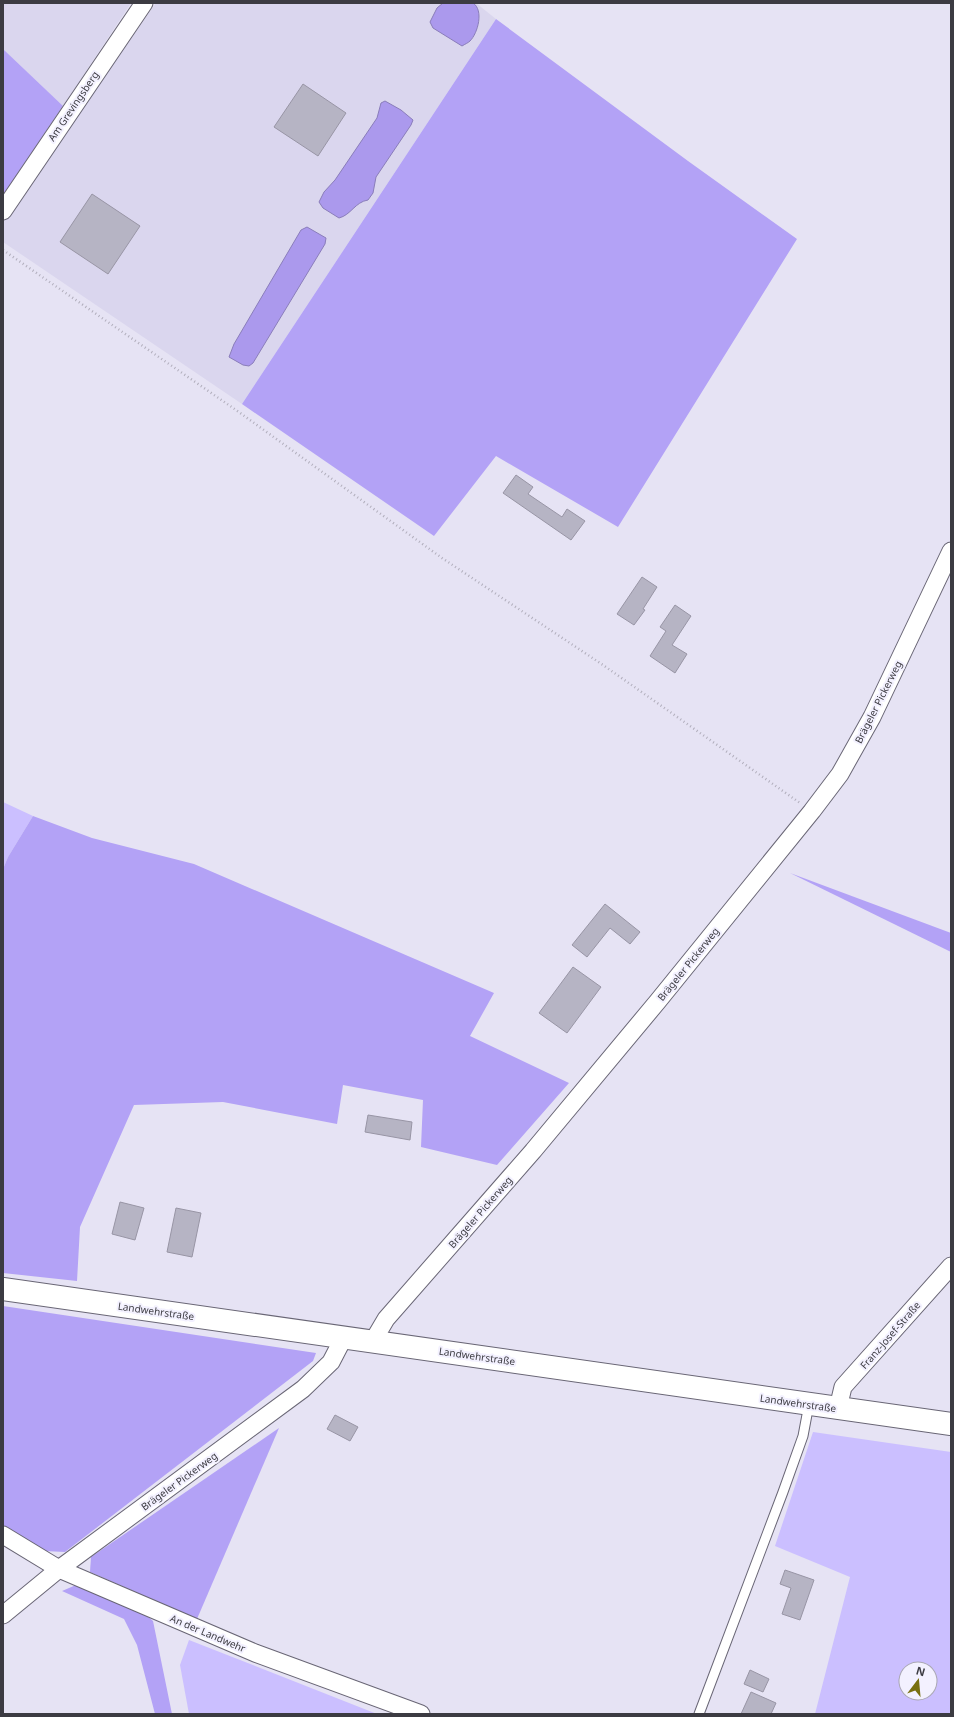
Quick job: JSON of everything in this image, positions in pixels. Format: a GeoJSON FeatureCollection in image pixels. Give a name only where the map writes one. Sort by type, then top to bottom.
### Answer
{"type":"FeatureCollection","features":[{"type":"Feature","properties":{"kind":"street","name":"Am Grevingsberg"},"geometry":{"type":"LineString","coordinates":[[3,210],[144,3]]}},
{"type":"Feature","properties":{"kind":"street","name":"Brägeler Pickerweg"},"geometry":{"type":"LineString","coordinates":[[373,1341],[386,1319],[533,1151],[812,811],[840,774],[872,717],[951,551]]}},
{"type":"Feature","properties":{"kind":"street","name":"Franz-Josef-Straße"},"geometry":{"type":"LineString","coordinates":[[838,1408],[843,1388],[951,1266]]}},
{"type":"Feature","properties":{"kind":"street","name":"Landwehrstraße"},"geometry":{"type":"LineString","coordinates":[[3,1289],[951,1424]]}},
{"type":"Feature","properties":{"kind":"street","name":"Brägeler Pickerweg"},"geometry":{"type":"LineString","coordinates":[[3,1615],[59,1569],[303,1389],[331,1362],[344,1337]]}},
{"type":"Feature","properties":{"kind":"street","name":"An der Landwehr"},"geometry":{"type":"LineString","coordinates":[[3,1535],[59,1569],[255,1653],[421,1714]]}},
{"type":"Feature","properties":{"kind":"lane"},"geometry":{"type":"LineString","coordinates":[[699,1714],[803,1436],[809,1404]]}},
{"type":"Feature","properties":{"kind":"path"},"geometry":{"type":"LineString","coordinates":[[3,250],[236,410],[442,558],[603,666],[812,811]]}},
{"type":"Feature","properties":{"kind":"shaded area"},"geometry":{"type":"Polygon","coordinates":[[[3,3],[131,3],[63,106],[3,49],[3,3]]]}},
{"type":"Feature","properties":{"kind":"shaded area"},"geometry":{"type":"Polygon","coordinates":[[[156,3],[476,3],[496,19],[242,404],[3,242],[3,222],[156,3]]]}},
{"type":"Feature","properties":{"kind":"shaded area"},"geometry":{"type":"Polygon","coordinates":[[[443,3],[473,3],[476,6],[479,22],[473,37],[462,46],[433,28],[430,22],[437,8],[443,3]]]}},
{"type":"Feature","properties":{"kind":"shaded area"},"geometry":{"type":"Polygon","coordinates":[[[496,19],[688,161],[797,239],[618,527],[496,456],[434,536],[242,404],[496,19]]]}},
{"type":"Feature","properties":{"kind":"shaded area"},"geometry":{"type":"Polygon","coordinates":[[[3,49],[63,106],[3,195],[3,49]]]}},
{"type":"Feature","properties":{"kind":"shaded area"},"geometry":{"type":"Polygon","coordinates":[[[385,101],[401,110],[413,120],[376,177],[373,193],[368,200],[360,203],[347,214],[339,218],[323,208],[319,202],[324,192],[335,180],[377,118],[381,103],[385,101]]]}},
{"type":"Feature","properties":{"kind":"shaded area"},"geometry":{"type":"Polygon","coordinates":[[[307,227],[326,238],[325,244],[253,363],[249,366],[243,365],[229,357],[234,344],[301,230],[307,227]]]}},
{"type":"Feature","properties":{"kind":"shaded area"},"geometry":{"type":"Polygon","coordinates":[[[3,802],[33,816],[8,857],[3,869],[3,802]]]}},
{"type":"Feature","properties":{"kind":"shaded area"},"geometry":{"type":"Polygon","coordinates":[[[33,816],[92,838],[194,864],[494,993],[470,1036],[569,1083],[497,1165],[421,1147],[423,1100],[343,1085],[337,1124],[223,1102],[134,1105],[80,1227],[77,1281],[3,1273],[3,869],[8,857],[33,816]]]}},
{"type":"Feature","properties":{"kind":"shaded area"},"geometry":{"type":"Polygon","coordinates":[[[790,873],[951,933],[951,952],[790,873]]]}},
{"type":"Feature","properties":{"kind":"shaded area"},"geometry":{"type":"Polygon","coordinates":[[[3,1306],[316,1353],[313,1361],[65,1552],[44,1551],[3,1526],[3,1306]]]}},
{"type":"Feature","properties":{"kind":"shaded area"},"geometry":{"type":"Polygon","coordinates":[[[279,1428],[197,1619],[90,1572],[91,1557],[279,1428]]]}},
{"type":"Feature","properties":{"kind":"shaded area"},"geometry":{"type":"Polygon","coordinates":[[[813,1432],[951,1452],[951,1714],[815,1714],[850,1577],[775,1546],[813,1432]]]}},
{"type":"Feature","properties":{"kind":"shaded area"},"geometry":{"type":"Polygon","coordinates":[[[76,1585],[140,1610],[153,1621],[172,1714],[155,1714],[137,1645],[124,1619],[62,1591],[76,1585]]]}},
{"type":"Feature","properties":{"kind":"shaded area"},"geometry":{"type":"Polygon","coordinates":[[[189,1640],[377,1714],[189,1714],[180,1665],[189,1640]]]}},
{"type":"Feature","properties":{"kind":"building"},"geometry":{"type":"Polygon","coordinates":[[[303,84],[346,113],[318,156],[274,127],[303,84]]]}},
{"type":"Feature","properties":{"kind":"building"},"geometry":{"type":"Polygon","coordinates":[[[92,194],[140,226],[108,274],[60,242],[92,194]]]}},
{"type":"Feature","properties":{"kind":"building"},"geometry":{"type":"Polygon","coordinates":[[[516,475],[533,487],[528,494],[562,517],[567,509],[585,521],[571,540],[503,493],[516,475]]]}},
{"type":"Feature","properties":{"kind":"building"},"geometry":{"type":"Polygon","coordinates":[[[642,577],[657,587],[643,609],[645,610],[634,625],[617,614],[642,577]]]}},
{"type":"Feature","properties":{"kind":"building"},"geometry":{"type":"Polygon","coordinates":[[[675,605],[691,616],[672,645],[687,654],[675,673],[650,656],[666,631],[660,627],[675,605]]]}},
{"type":"Feature","properties":{"kind":"building"},"geometry":{"type":"Polygon","coordinates":[[[605,904],[640,932],[630,944],[610,928],[587,957],[572,945],[605,904]]]}},
{"type":"Feature","properties":{"kind":"building"},"geometry":{"type":"Polygon","coordinates":[[[573,967],[601,987],[567,1033],[539,1013],[573,967]]]}},
{"type":"Feature","properties":{"kind":"building"},"geometry":{"type":"Polygon","coordinates":[[[368,1115],[412,1122],[410,1140],[365,1132],[368,1115]]]}},
{"type":"Feature","properties":{"kind":"building"},"geometry":{"type":"Polygon","coordinates":[[[120,1202],[144,1208],[135,1240],[112,1234],[120,1202]]]}},
{"type":"Feature","properties":{"kind":"building"},"geometry":{"type":"Polygon","coordinates":[[[176,1208],[201,1213],[192,1257],[167,1252],[176,1208]]]}},
{"type":"Feature","properties":{"kind":"building"},"geometry":{"type":"Polygon","coordinates":[[[335,1415],[358,1427],[350,1441],[327,1429],[335,1415]]]}},
{"type":"Feature","properties":{"kind":"building"},"geometry":{"type":"Polygon","coordinates":[[[785,1570],[814,1580],[800,1620],[782,1614],[791,1588],[780,1584],[785,1570]]]}},
{"type":"Feature","properties":{"kind":"building"},"geometry":{"type":"Polygon","coordinates":[[[750,1670],[769,1679],[763,1692],[744,1684],[750,1670]]]}},
{"type":"Feature","properties":{"kind":"building"},"geometry":{"type":"Polygon","coordinates":[[[751,1692],[776,1703],[771,1714],[741,1714],[751,1692]]]}}]}
